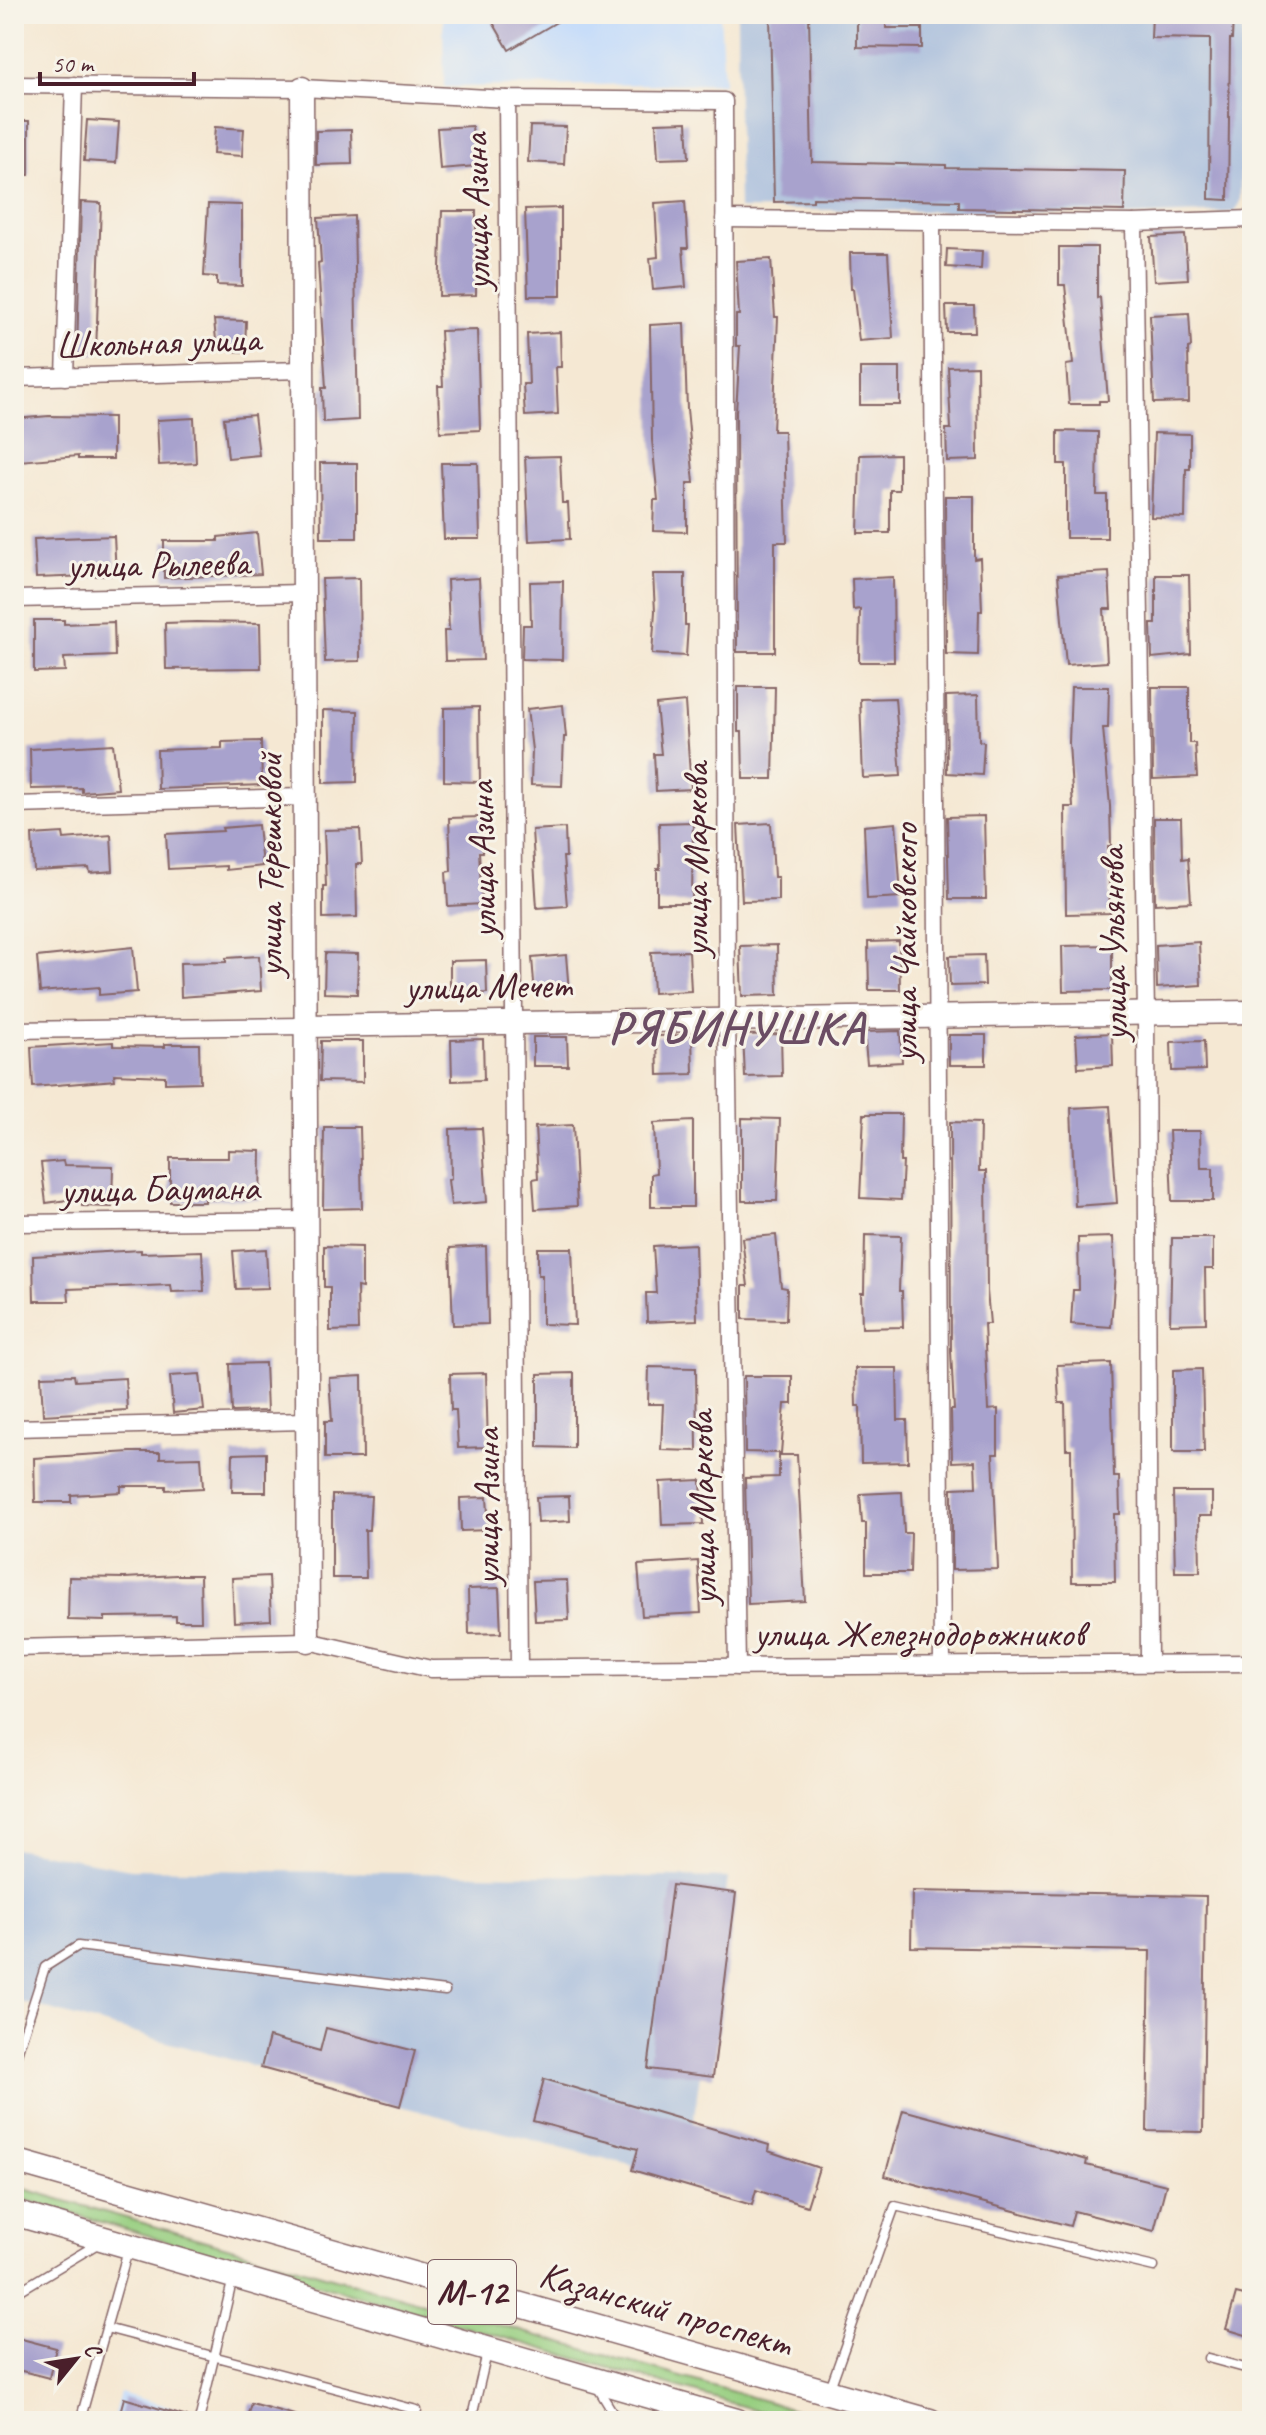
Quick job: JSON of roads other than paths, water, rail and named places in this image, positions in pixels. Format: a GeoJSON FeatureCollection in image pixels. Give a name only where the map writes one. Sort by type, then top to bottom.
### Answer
{"type":"FeatureCollection","features":[{"type":"Feature","properties":{"kind":"main road","name":"Казанский проспект"},"geometry":{"type":"LineString","coordinates":[[14,2161],[930,2421]]}},
{"type":"Feature","properties":{"kind":"main road","name":"М-12"},"geometry":{"type":"LineString","coordinates":[[14,2213],[737,2421]]}},
{"type":"Feature","properties":{"kind":"street"},"geometry":{"type":"LineString","coordinates":[[14,85],[302,88],[507,99]]}},
{"type":"Feature","properties":{"kind":"street"},"geometry":{"type":"LineString","coordinates":[[65,377],[74,85]]}},
{"type":"Feature","properties":{"kind":"street","name":"улица Терешковой"},"geometry":{"type":"LineString","coordinates":[[302,88],[308,1641]]}},
{"type":"Feature","properties":{"kind":"street","name":"улица Маркова"},"geometry":{"type":"LineString","coordinates":[[507,99],[724,101],[727,1018],[737,1667]]}},
{"type":"Feature","properties":{"kind":"street","name":"улица Азина"},"geometry":{"type":"LineString","coordinates":[[507,99],[519,1668]]}},
{"type":"Feature","properties":{"kind":"street"},"geometry":{"type":"LineString","coordinates":[[724,219],[1134,223],[1252,219]]}},
{"type":"Feature","properties":{"kind":"street","name":"улица Чайковского"},"geometry":{"type":"LineString","coordinates":[[932,221],[942,1665]]}},
{"type":"Feature","properties":{"kind":"street","name":"улица Ульянова"},"geometry":{"type":"LineString","coordinates":[[1134,223],[1146,1015],[1149,1663]]}},
{"type":"Feature","properties":{"kind":"street","name":"Школьная улица"},"geometry":{"type":"LineString","coordinates":[[14,378],[303,370]]}},
{"type":"Feature","properties":{"kind":"street","name":"улица Рылеева"},"geometry":{"type":"LineString","coordinates":[[14,599],[304,593]]}},
{"type":"Feature","properties":{"kind":"street"},"geometry":{"type":"LineString","coordinates":[[14,805],[304,797]]}},
{"type":"Feature","properties":{"kind":"street","name":"улица Мечет"},"geometry":{"type":"LineString","coordinates":[[14,1030],[1252,1012]]}},
{"type":"Feature","properties":{"kind":"street","name":"улица Баумана"},"geometry":{"type":"LineString","coordinates":[[14,1223],[306,1220]]}},
{"type":"Feature","properties":{"kind":"street"},"geometry":{"type":"LineString","coordinates":[[14,1428],[306,1421]]}},
{"type":"Feature","properties":{"kind":"street","name":"улица Железнодорожников"},"geometry":{"type":"LineString","coordinates":[[14,1648],[308,1641],[431,1669],[1252,1663]]}},
{"type":"Feature","properties":{"kind":"lane"},"geometry":{"type":"LineString","coordinates":[[14,2063],[45,1967],[78,1946],[445,1991]]}},
{"type":"Feature","properties":{"kind":"lane"},"geometry":{"type":"LineString","coordinates":[[828,2393],[895,2206],[1154,2267]]}},
{"type":"Feature","properties":{"kind":"lane"},"geometry":{"type":"LineString","coordinates":[[14,2294],[118,2242]]}},
{"type":"Feature","properties":{"kind":"lane"},"geometry":{"type":"LineString","coordinates":[[80,2421],[106,2328],[118,2242]]}},
{"type":"Feature","properties":{"kind":"lane"},"geometry":{"type":"LineString","coordinates":[[199,2421],[234,2276]]}},
{"type":"Feature","properties":{"kind":"lane"},"geometry":{"type":"LineString","coordinates":[[106,2328],[417,2410]]}},
{"type":"Feature","properties":{"kind":"lane"},"geometry":{"type":"LineString","coordinates":[[471,2421],[489,2349]]}},
{"type":"Feature","properties":{"kind":"lane"},"geometry":{"type":"LineString","coordinates":[[1208,2358],[1252,2370]]}},
{"type":"Feature","properties":{"kind":"lane"},"geometry":{"type":"LineString","coordinates":[[591,2378],[618,2421]]}},
{"type":"Feature","properties":{"kind":"district","name":"РЯБИНУШКА"},"geometry":{"type":"Point","coordinates":[737,1028]}}]}
